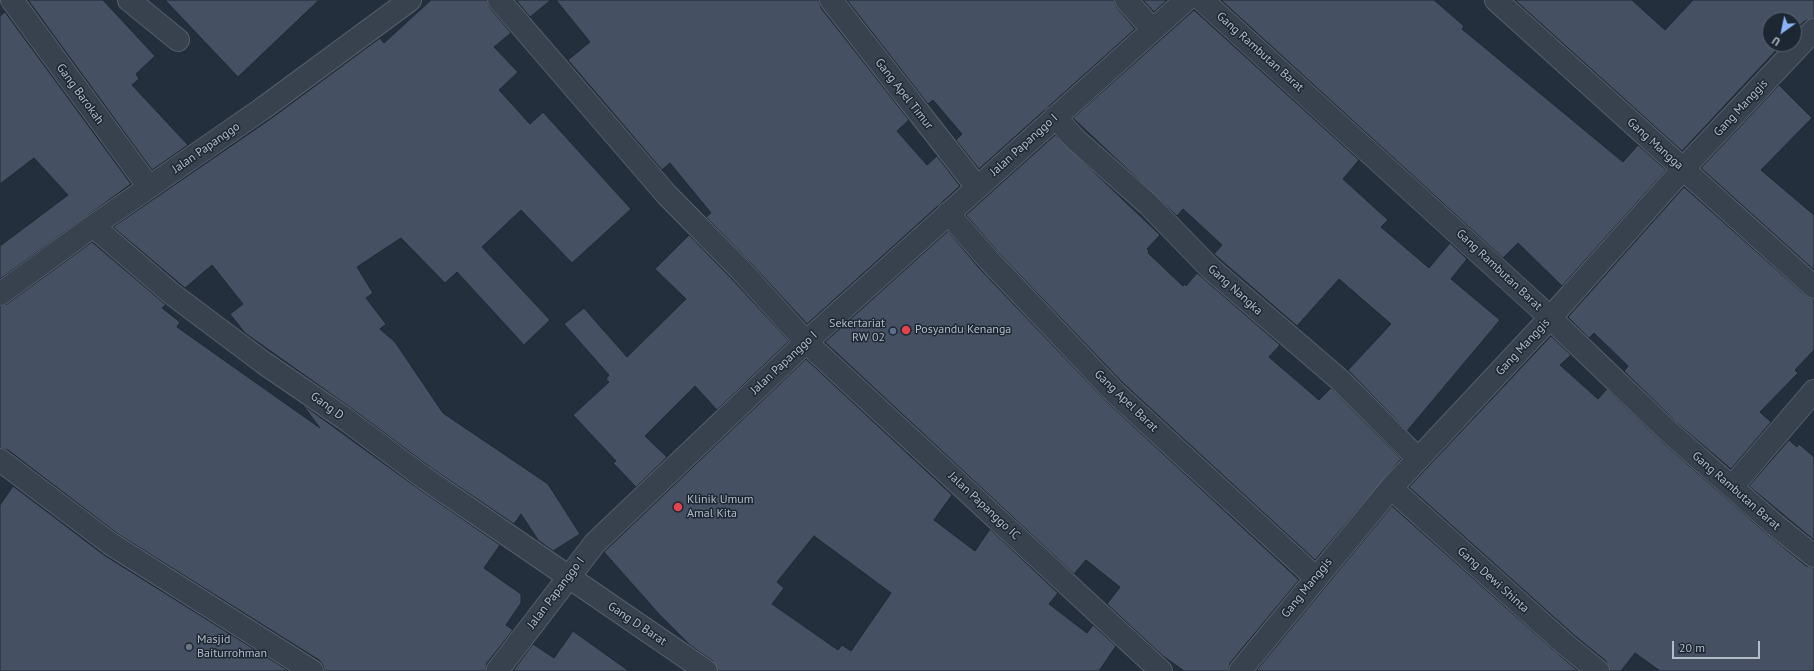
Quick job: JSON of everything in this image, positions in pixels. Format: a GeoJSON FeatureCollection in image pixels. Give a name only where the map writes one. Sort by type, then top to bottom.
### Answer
{"type":"FeatureCollection","features":[{"type":"Feature","properties":{"kind":"street","name":"Gang Barokah"},"geometry":{"type":"LineString","coordinates":[[12,0],[149,187]]}},
{"type":"Feature","properties":{"kind":"street"},"geometry":{"type":"LineString","coordinates":[[129,0],[178,40]]}},
{"type":"Feature","properties":{"kind":"street","name":"Jalan Papanggo"},"geometry":{"type":"LineString","coordinates":[[0,294],[93,226],[262,108],[410,0]]}},
{"type":"Feature","properties":{"kind":"street","name":"Jalan Papanggo IC"},"geometry":{"type":"LineString","coordinates":[[499,0],[667,195],[740,269],[806,342],[1161,671]]}},
{"type":"Feature","properties":{"kind":"street","name":"Gang Apel Timur"},"geometry":{"type":"LineString","coordinates":[[830,0],[977,187]]}},
{"type":"Feature","properties":{"kind":"street"},"geometry":{"type":"LineString","coordinates":[[1126,0],[1153,30]]}},
{"type":"Feature","properties":{"kind":"street","name":"Jalan Papanggo I"},"geometry":{"type":"LineString","coordinates":[[497,671],[595,543],[806,342],[1186,0]]}},
{"type":"Feature","properties":{"kind":"street","name":"Gang Rambutan Barat"},"geometry":{"type":"LineString","coordinates":[[1202,0],[1550,318],[1669,432],[1775,525],[1814,556]]}},
{"type":"Feature","properties":{"kind":"street","name":"Gang Mangga"},"geometry":{"type":"LineString","coordinates":[[1496,0],[1814,287]]}},
{"type":"Feature","properties":{"kind":"street","name":"Gang Manggis"},"geometry":{"type":"LineString","coordinates":[[1240,671],[1315,577],[1391,488],[1550,318],[1683,169],[1814,30]]}},
{"type":"Feature","properties":{"kind":"street","name":"Gang Nangka"},"geometry":{"type":"LineString","coordinates":[[1055,117],[1075,139],[1148,204],[1211,268],[1340,380],[1418,459]]}},
{"type":"Feature","properties":{"kind":"street","name":"Gang Apel Barat"},"geometry":{"type":"LineString","coordinates":[[948,214],[988,259],[1113,391],[1315,577]]}},
{"type":"Feature","properties":{"kind":"street","name":"Gang D"},"geometry":{"type":"LineString","coordinates":[[93,226],[172,294],[258,358],[338,414],[422,477],[568,577]]}},
{"type":"Feature","properties":{"kind":"street"},"geometry":{"type":"LineString","coordinates":[[1732,487],[1814,391]]}},
{"type":"Feature","properties":{"kind":"street"},"geometry":{"type":"LineString","coordinates":[[0,460],[111,544],[312,671]]}},
{"type":"Feature","properties":{"kind":"street","name":"Gang Dewi Shinta"},"geometry":{"type":"LineString","coordinates":[[1391,488],[1566,645],[1598,671]]}},
{"type":"Feature","properties":{"kind":"street","name":"Gang D Barat"},"geometry":{"type":"LineString","coordinates":[[568,577],[706,671]]}},
{"type":"Feature","properties":{"kind":"building"},"geometry":{"type":"Polygon","coordinates":[[[28,0],[103,0],[155,56],[136,74],[139,79],[132,85],[188,145],[152,170],[28,0]]]}},
{"type":"Feature","properties":{"kind":"building"},"geometry":{"type":"Polygon","coordinates":[[[165,0],[319,0],[238,77],[165,0]]]}},
{"type":"Feature","properties":{"kind":"building"},"geometry":{"type":"Polygon","coordinates":[[[431,0],[487,0],[490,8],[511,33],[494,47],[518,72],[499,90],[530,124],[543,112],[631,209],[572,263],[521,210],[482,247],[550,320],[524,345],[457,272],[445,283],[401,238],[357,267],[373,293],[366,298],[386,324],[380,329],[395,342],[443,413],[548,484],[580,534],[553,551],[538,540],[521,514],[514,524],[430,467],[351,408],[245,333],[230,314],[243,304],[212,265],[185,288],[113,227],[269,120],[380,38],[384,43],[431,0]]]}},
{"type":"Feature","properties":{"kind":"building"},"geometry":{"type":"Polygon","coordinates":[[[516,0],[551,0],[530,17],[516,0]]]}},
{"type":"Feature","properties":{"kind":"building"},"geometry":{"type":"Polygon","coordinates":[[[556,0],[819,0],[821,8],[909,120],[897,131],[927,165],[937,156],[960,186],[807,324],[706,217],[711,213],[670,163],[662,170],[568,60],[590,42],[556,0]]]}},
{"type":"Feature","properties":{"kind":"building"},"geometry":{"type":"Polygon","coordinates":[[[847,0],[1114,0],[1117,8],[1135,29],[979,169],[956,140],[962,134],[933,100],[928,104],[847,0]]]}},
{"type":"Feature","properties":{"kind":"building"},"geometry":{"type":"Polygon","coordinates":[[[1143,0],[1167,0],[1154,12],[1143,0]]]}},
{"type":"Feature","properties":{"kind":"building"},"geometry":{"type":"Polygon","coordinates":[[[1221,0],[1434,0],[1464,26],[1462,29],[1623,162],[1638,145],[1666,170],[1562,286],[1518,243],[1503,258],[1221,0]]]}},
{"type":"Feature","properties":{"kind":"building"},"geometry":{"type":"Polygon","coordinates":[[[1515,0],[1632,0],[1665,30],[1693,0],[1814,0],[1814,18],[1802,23],[1802,12],[1762,12],[1762,52],[1775,52],[1682,151],[1515,0]]]}},
{"type":"Feature","properties":{"kind":"building"},"geometry":{"type":"Polygon","coordinates":[[[1194,10],[1359,160],[1343,179],[1388,220],[1381,227],[1429,268],[1450,243],[1467,259],[1451,279],[1500,320],[1407,431],[1348,370],[1391,324],[1339,279],[1297,326],[1214,254],[1222,245],[1183,209],[1177,216],[1073,118],[1194,10]]]}},
{"type":"Feature","properties":{"kind":"building"},"geometry":{"type":"Polygon","coordinates":[[[5,12],[131,184],[0,279],[0,246],[68,195],[34,158],[0,184],[0,16],[5,12]]]}},
{"type":"Feature","properties":{"kind":"building"},"geometry":{"type":"Polygon","coordinates":[[[1779,85],[1812,118],[1761,170],[1814,215],[1814,270],[1701,168],[1779,85]]]}},
{"type":"Feature","properties":{"kind":"building"},"geometry":{"type":"Polygon","coordinates":[[[1055,135],[1160,235],[1147,249],[1149,251],[1148,253],[1183,286],[1185,284],[1186,286],[1197,273],[1280,345],[1269,357],[1319,400],[1331,388],[1401,459],[1315,560],[1122,382],[997,251],[966,215],[1055,135]]]}},
{"type":"Feature","properties":{"kind":"building"},"geometry":{"type":"Polygon","coordinates":[[[1684,187],[1806,296],[1814,299],[1814,350],[1795,370],[1798,373],[1760,412],[1771,422],[1731,469],[1677,423],[1624,371],[1628,366],[1594,333],[1589,338],[1568,317],[1684,187]]]}},
{"type":"Feature","properties":{"kind":"building"},"geometry":{"type":"Polygon","coordinates":[[[948,231],[979,268],[1105,400],[1299,580],[1230,663],[1228,671],[1184,671],[1163,656],[1107,604],[1120,587],[1086,560],[1074,574],[825,342],[948,231]]]}},
{"type":"Feature","properties":{"kind":"building"},"geometry":{"type":"Polygon","coordinates":[[[689,235],[789,341],[717,410],[695,386],[645,436],[667,457],[636,487],[613,463],[616,461],[573,415],[609,382],[606,379],[609,375],[564,324],[584,308],[627,357],[686,299],[655,269],[689,235]]]}},
{"type":"Feature","properties":{"kind":"building"},"geometry":{"type":"Polygon","coordinates":[[[92,242],[166,305],[162,308],[180,322],[177,327],[320,428],[302,404],[416,487],[500,545],[484,568],[521,594],[521,603],[506,625],[513,630],[487,663],[485,671],[324,671],[323,665],[319,660],[118,534],[8,450],[0,448],[0,306],[7,304],[92,242]]]}},
{"type":"Feature","properties":{"kind":"building"},"geometry":{"type":"Polygon","coordinates":[[[1551,336],[1571,355],[1560,365],[1598,399],[1607,389],[1661,441],[1767,534],[1806,566],[1814,568],[1814,671],[1660,671],[1635,653],[1621,671],[1610,671],[1606,661],[1574,635],[1409,487],[1551,336]]]}},
{"type":"Feature","properties":{"kind":"building"},"geometry":{"type":"Polygon","coordinates":[[[806,359],[952,495],[934,520],[975,551],[990,529],[1058,593],[1049,604],[1087,633],[1093,625],[1116,646],[1099,671],[718,671],[713,661],[690,645],[658,613],[604,552],[806,359]],[[814,536],[777,582],[784,588],[772,604],[838,650],[842,645],[851,651],[891,593],[814,536]]]}},
{"type":"Feature","properties":{"kind":"building"},"geometry":{"type":"Polygon","coordinates":[[[1789,440],[1797,447],[1799,444],[1814,457],[1814,540],[1749,486],[1789,440]]]}},
{"type":"Feature","properties":{"kind":"building"},"geometry":{"type":"Polygon","coordinates":[[[13,486],[104,555],[289,671],[0,671],[0,505],[13,486]]]}},
{"type":"Feature","properties":{"kind":"building"},"geometry":{"type":"Polygon","coordinates":[[[1392,506],[1558,654],[1578,671],[1256,671],[1392,506]]]}},
{"type":"Feature","properties":{"kind":"building"},"geometry":{"type":"Polygon","coordinates":[[[573,631],[629,671],[513,671],[533,644],[554,658],[573,631]]]}},
{"type":"Feature","properties":{"kind":"place","name":"Posyandu Kenanga"},"geometry":{"type":"Point","coordinates":[906,330]}},
{"type":"Feature","properties":{"kind":"place","name":"Sekertariat RW 02"},"geometry":{"type":"Point","coordinates":[893,331]}},
{"type":"Feature","properties":{"kind":"place","name":"Klinik Umum Amal Kita"},"geometry":{"type":"Point","coordinates":[678,507]}},
{"type":"Feature","properties":{"kind":"place","name":"Masjid Baiturrohman"},"geometry":{"type":"Point","coordinates":[189,647]}}]}
